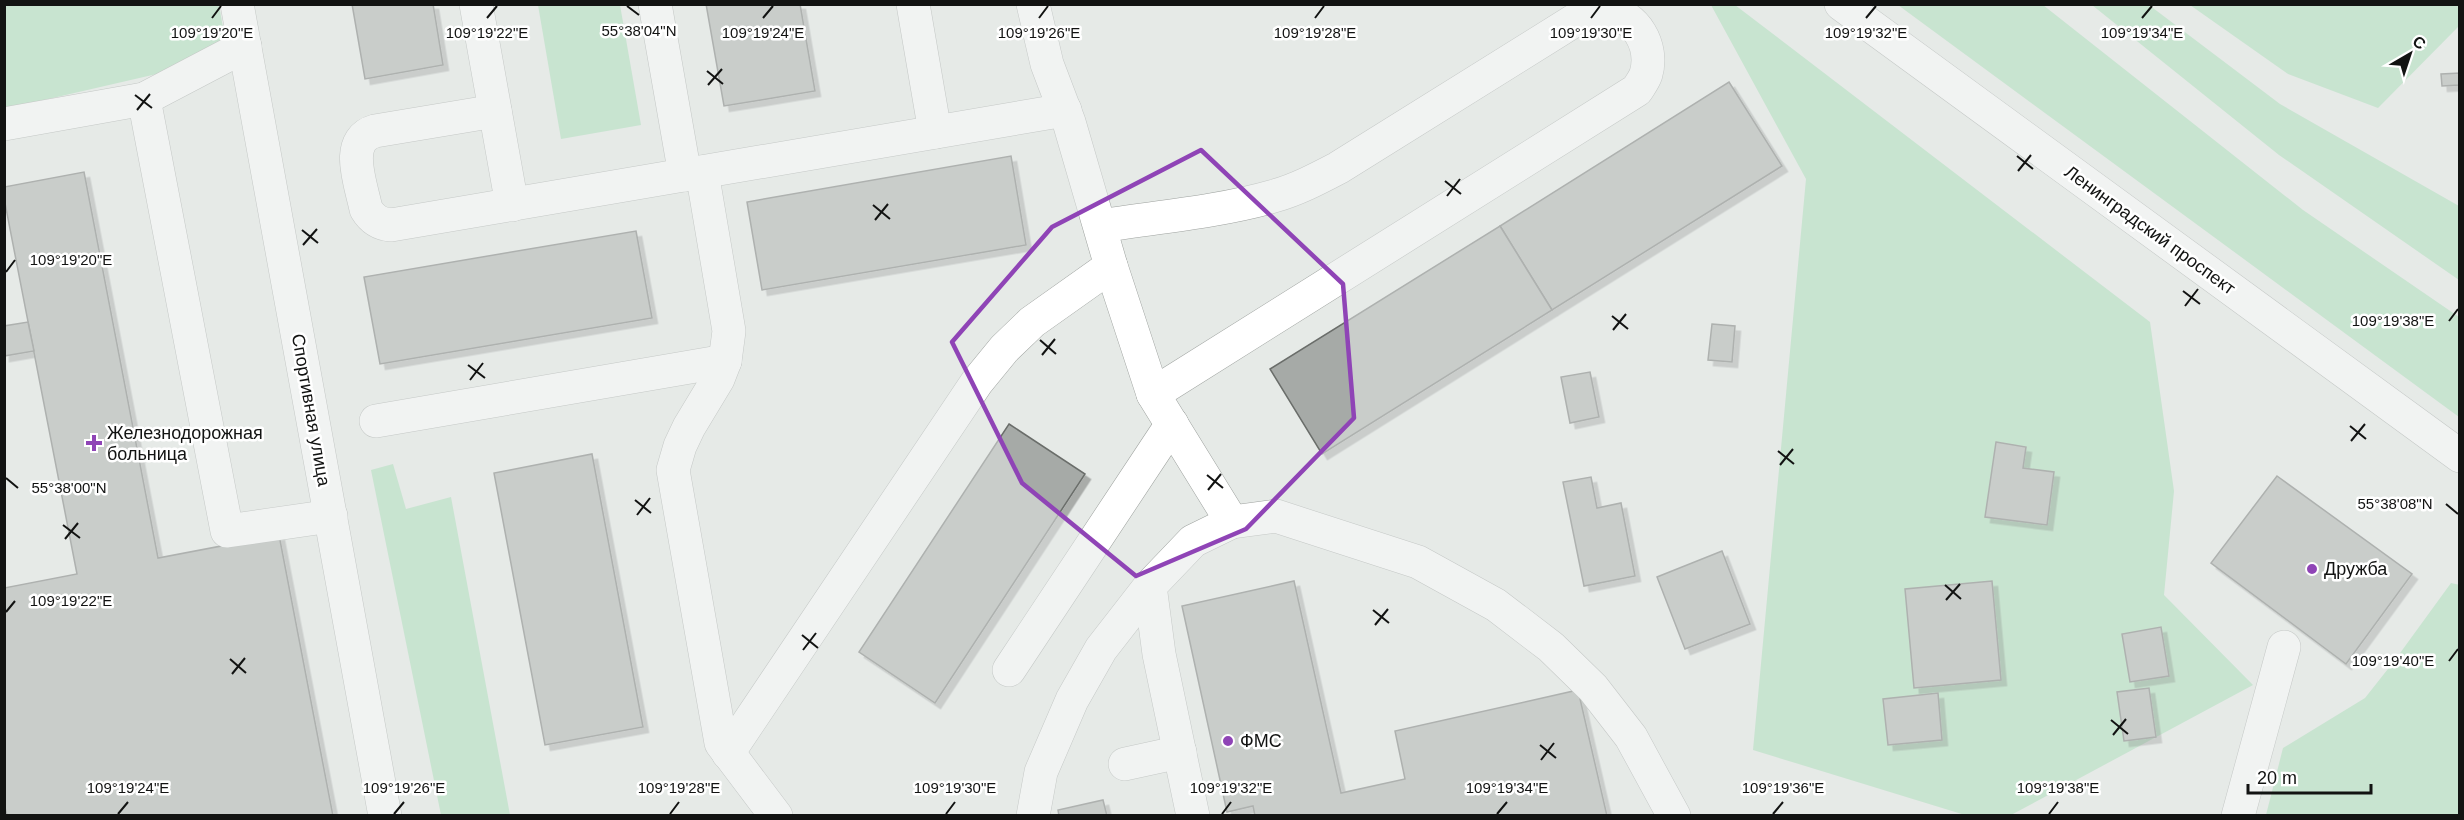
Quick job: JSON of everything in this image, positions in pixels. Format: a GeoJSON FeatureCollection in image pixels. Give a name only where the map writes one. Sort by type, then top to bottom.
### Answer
{"type":"FeatureCollection","features":[{"type":"Feature","properties":{"kind":"street","name":"Спортивная улица"},"geometry":{"type":"LineString","coordinates":[[237,4],[386,816]]}},
{"type":"Feature","properties":{"kind":"street"},"geometry":{"type":"LineString","coordinates":[[476,4],[512,205]]}},
{"type":"Feature","properties":{"kind":"street"},"geometry":{"type":"LineString","coordinates":[[656,4],[729,331],[724,361],[718,379],[689,426],[673,470],[721,743],[776,816]]}},
{"type":"Feature","properties":{"kind":"street"},"geometry":{"type":"LineString","coordinates":[[913,4],[935,132]]}},
{"type":"Feature","properties":{"kind":"street"},"geometry":{"type":"LineString","coordinates":[[1033,4],[1047,64],[1065,110],[1111,266],[1153,394],[1232,522]]}},
{"type":"Feature","properties":{"kind":"street","name":"Ленинградский проспект"},"geometry":{"type":"LineString","coordinates":[[1841,4],[2460,456]]}},
{"type":"Feature","properties":{"kind":"street"},"geometry":{"type":"LineString","coordinates":[[1100,226],[1235,205],[1274,196],[1302,186],[1338,168],[1588,12],[1606,11],[1623,16],[1641,32],[1647,47],[1646,76],[1637,90],[1153,394]]}},
{"type":"Feature","properties":{"kind":"street"},"geometry":{"type":"LineString","coordinates":[[4,124],[144,99],[245,46]]}},
{"type":"Feature","properties":{"kind":"street"},"geometry":{"type":"LineString","coordinates":[[144,99],[227,531],[331,516]]}},
{"type":"Feature","properties":{"kind":"street"},"geometry":{"type":"LineString","coordinates":[[495,111],[366,134],[355,150],[363,197],[371,217],[384,225],[391,225],[1065,110]]}},
{"type":"Feature","properties":{"kind":"street"},"geometry":{"type":"LineString","coordinates":[[728,753],[977,382],[1004,349],[1032,322],[1111,266]]}},
{"type":"Feature","properties":{"kind":"street"},"geometry":{"type":"LineString","coordinates":[[376,421],[724,361]]}},
{"type":"Feature","properties":{"kind":"street"},"geometry":{"type":"LineString","coordinates":[[1009,670],[1172,424]]}},
{"type":"Feature","properties":{"kind":"street"},"geometry":{"type":"LineString","coordinates":[[1033,816],[1041,772],[1072,700],[1101,649],[1150,586],[1192,541],[1232,522],[1276,516],[1418,561],[1496,605],[1551,646],[1593,688],[1631,737],[1674,816]]}},
{"type":"Feature","properties":{"kind":"street"},"geometry":{"type":"LineString","coordinates":[[1150,586],[1159,654],[1193,816]]}},
{"type":"Feature","properties":{"kind":"street"},"geometry":{"type":"LineString","coordinates":[[2238,816],[2284,647]]}},
{"type":"Feature","properties":{"kind":"street"},"geometry":{"type":"LineString","coordinates":[[1125,764],[1180,752]]}},
{"type":"Feature","properties":{"kind":"highlighted area"},"geometry":{"type":"Polygon","coordinates":[[[1201,150],[1343,284],[1354,418],[1246,529],[1136,576],[1022,483],[952,342],[1052,227],[1201,150]]]}},
{"type":"Feature","properties":{"kind":"green space"},"geometry":{"type":"Polygon","coordinates":[[[4,5],[219,5],[225,39],[174,70],[5,109],[4,5]]]}},
{"type":"Feature","properties":{"kind":"green space"},"geometry":{"type":"Polygon","coordinates":[[[538,5],[620,5],[641,125],[561,139],[538,5]]]}},
{"type":"Feature","properties":{"kind":"green space"},"geometry":{"type":"Polygon","coordinates":[[[1711,5],[1735,5],[2150,322],[2174,491],[2164,595],[2253,685],[2011,815],[1965,815],[1753,750],[1806,179],[1711,5]]]}},
{"type":"Feature","properties":{"kind":"green space"},"geometry":{"type":"Polygon","coordinates":[[[1898,5],[2043,5],[2303,210],[2459,317],[2459,417],[1898,5]]]}},
{"type":"Feature","properties":{"kind":"green space"},"geometry":{"type":"Polygon","coordinates":[[[2092,5],[2149,5],[2280,104],[2459,206],[2459,280],[2279,155],[2092,5]]]}},
{"type":"Feature","properties":{"kind":"green space"},"geometry":{"type":"Polygon","coordinates":[[[2190,5],[2459,5],[2459,26],[2378,108],[2288,74],[2190,5]]]}},
{"type":"Feature","properties":{"kind":"green space"},"geometry":{"type":"Polygon","coordinates":[[[393,464],[406,509],[451,497],[510,815],[441,815],[371,470],[393,464]]]}},
{"type":"Feature","properties":{"kind":"green space"},"geometry":{"type":"Polygon","coordinates":[[[2451,583],[2460,585],[2459,815],[2266,815],[2283,748],[2365,698],[2451,583]]]}},
{"type":"Feature","properties":{"kind":"building"},"geometry":{"type":"Polygon","coordinates":[[[352,4],[433,4],[443,65],[365,79],[352,4]]]}},
{"type":"Feature","properties":{"kind":"building"},"geometry":{"type":"Polygon","coordinates":[[[706,4],[800,4],[815,91],[724,106],[706,4]]]}},
{"type":"Feature","properties":{"kind":"building"},"geometry":{"type":"Polygon","coordinates":[[[2460,73],[2460,85],[2442,86],[2441,74],[2460,73]]]}},
{"type":"Feature","properties":{"kind":"building"},"geometry":{"type":"Polygon","coordinates":[[[1729,82],[1782,166],[1552,310],[1500,226],[1729,82]]]}},
{"type":"Feature","properties":{"kind":"building"},"geometry":{"type":"Polygon","coordinates":[[[1011,156],[1026,245],[762,290],[747,202],[1011,156]]]}},
{"type":"Feature","properties":{"kind":"building","name":"Железнодорожная больница"},"geometry":{"type":"Polygon","coordinates":[[[84,172],[158,558],[279,535],[333,816],[7,816],[4,803],[4,588],[77,574],[4,198],[4,187],[84,172]]]}},
{"type":"Feature","properties":{"kind":"building"},"geometry":{"type":"Polygon","coordinates":[[[1500,226],[1552,310],[1322,454],[1270,369],[1500,226]]]}},
{"type":"Feature","properties":{"kind":"building"},"geometry":{"type":"Polygon","coordinates":[[[636,231],[652,318],[380,364],[364,277],[636,231]]]}},
{"type":"Feature","properties":{"kind":"building"},"geometry":{"type":"Polygon","coordinates":[[[28,322],[34,351],[4,356],[4,326],[28,322]]]}},
{"type":"Feature","properties":{"kind":"building"},"geometry":{"type":"Polygon","coordinates":[[[1712,324],[1735,326],[1732,362],[1708,360],[1712,324]]]}},
{"type":"Feature","properties":{"kind":"building"},"geometry":{"type":"Polygon","coordinates":[[[1590,372],[1599,417],[1570,423],[1561,377],[1590,372]]]}},
{"type":"Feature","properties":{"kind":"building"},"geometry":{"type":"Polygon","coordinates":[[[1009,424],[1085,474],[935,703],[859,652],[1009,424]]]}},
{"type":"Feature","properties":{"kind":"building"},"geometry":{"type":"Polygon","coordinates":[[[1996,442],[2026,447],[2023,468],[2054,472],[2047,525],[1985,517],[1996,442]]]}},
{"type":"Feature","properties":{"kind":"building"},"geometry":{"type":"Polygon","coordinates":[[[592,454],[643,727],[545,745],[494,473],[592,454]]]}},
{"type":"Feature","properties":{"kind":"building","name":"Дружба"},"geometry":{"type":"Polygon","coordinates":[[[2277,476],[2412,574],[2346,664],[2211,563],[2277,476]]]}},
{"type":"Feature","properties":{"kind":"building"},"geometry":{"type":"Polygon","coordinates":[[[1591,477],[1597,508],[1621,503],[1635,576],[1584,586],[1563,482],[1591,477]]]}},
{"type":"Feature","properties":{"kind":"building"},"geometry":{"type":"Polygon","coordinates":[[[1722,551],[1750,624],[1685,649],[1657,577],[1722,551]]]}},
{"type":"Feature","properties":{"kind":"building"},"geometry":{"type":"Polygon","coordinates":[[[1294,581],[1341,793],[1405,779],[1395,731],[1578,690],[1607,816],[1255,816],[1253,806],[1227,812],[1182,606],[1294,581]]]}},
{"type":"Feature","properties":{"kind":"building"},"geometry":{"type":"Polygon","coordinates":[[[1992,581],[2001,680],[1914,688],[1905,589],[1992,581]]]}},
{"type":"Feature","properties":{"kind":"building"},"geometry":{"type":"Polygon","coordinates":[[[2161,627],[2169,676],[2130,682],[2122,634],[2161,627]]]}},
{"type":"Feature","properties":{"kind":"building"},"geometry":{"type":"Polygon","coordinates":[[[2149,688],[2156,737],[2124,741],[2117,692],[2149,688]]]}},
{"type":"Feature","properties":{"kind":"building"},"geometry":{"type":"Polygon","coordinates":[[[1938,693],[1942,740],[1888,745],[1883,699],[1938,693]]]}},
{"type":"Feature","properties":{"kind":"building"},"geometry":{"type":"Polygon","coordinates":[[[1103,800],[1107,816],[1059,816],[1058,810],[1103,800]]]}},
{"type":"Feature","properties":{"kind":"place","name":"Железнодорожная больница"},"geometry":{"type":"Point","coordinates":[94,443]}},
{"type":"Feature","properties":{"kind":"place","name":"Дружба"},"geometry":{"type":"Point","coordinates":[2312,569]}},
{"type":"Feature","properties":{"kind":"place","name":"ФМС"},"geometry":{"type":"Point","coordinates":[1228,741]}}]}
